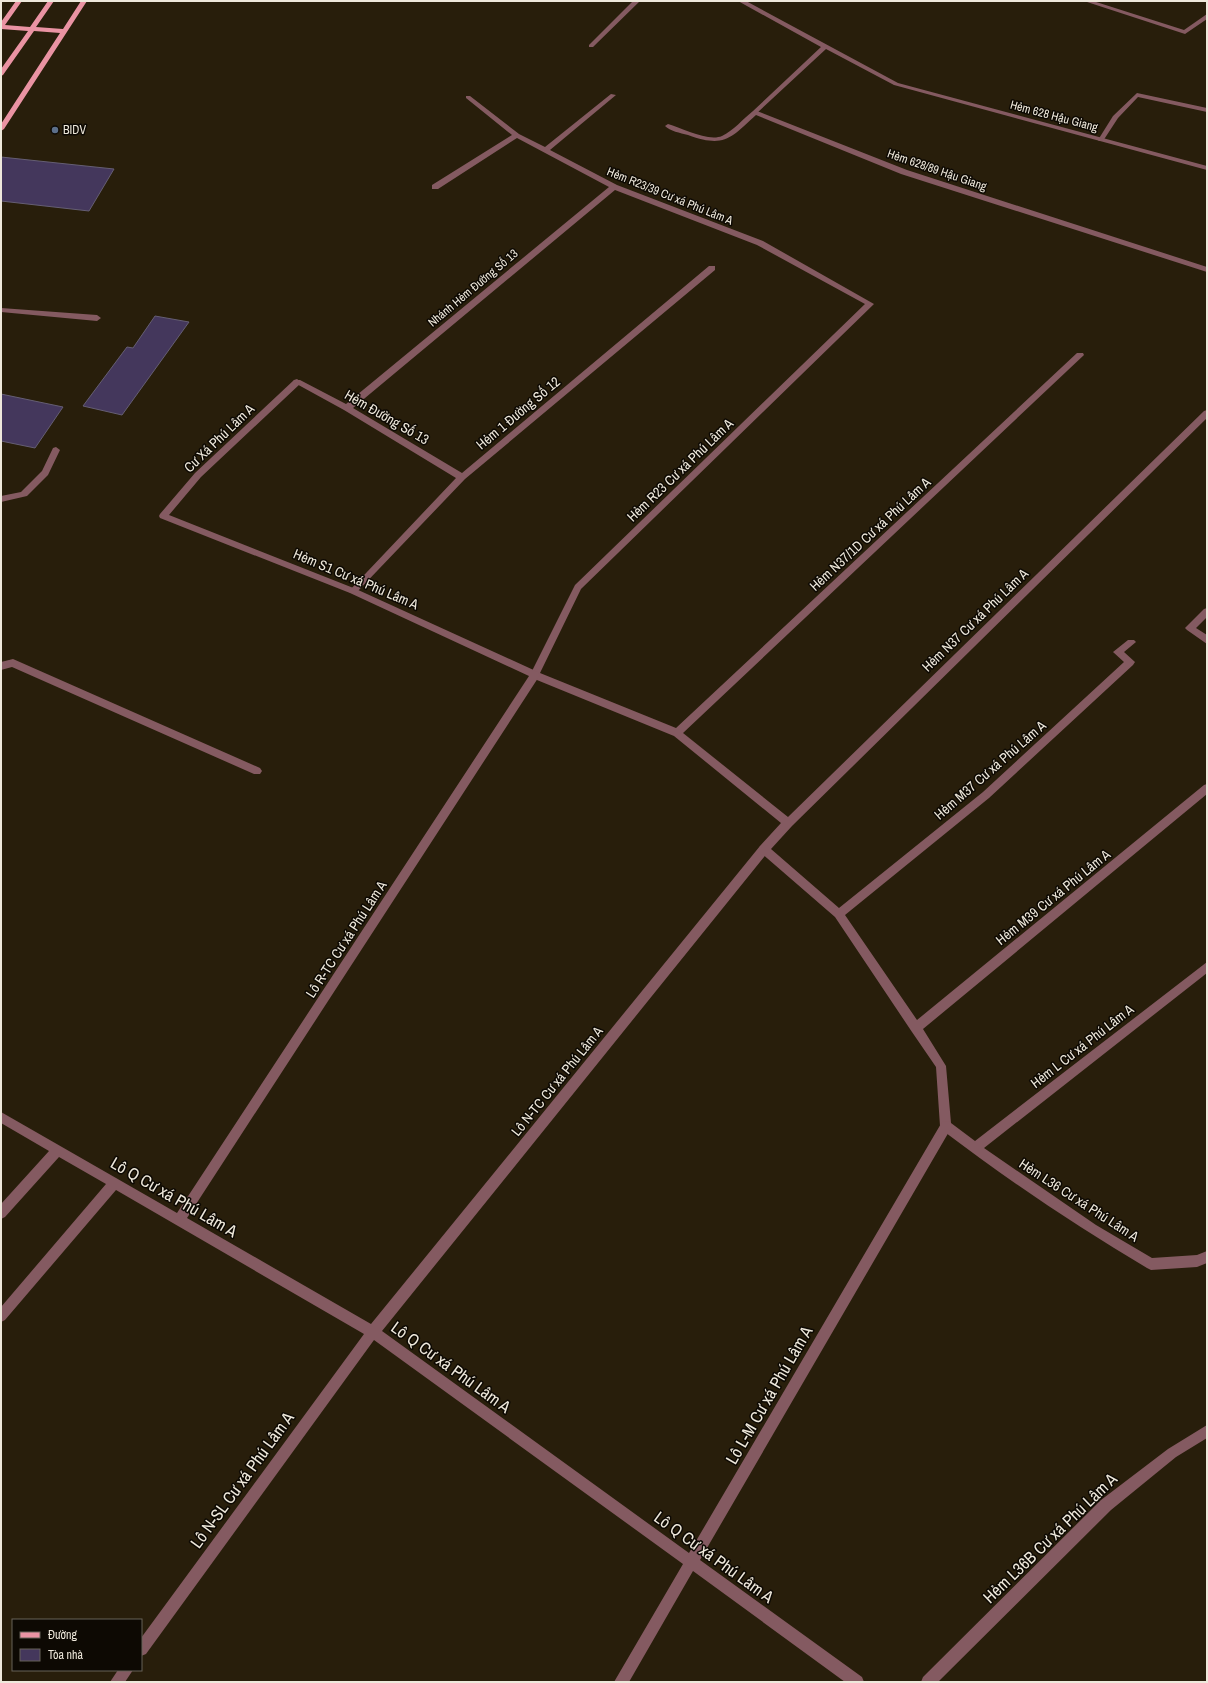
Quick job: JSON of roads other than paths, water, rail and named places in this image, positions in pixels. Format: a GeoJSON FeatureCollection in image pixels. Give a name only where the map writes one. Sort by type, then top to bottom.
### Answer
{"type":"FeatureCollection","features":[{"type":"Feature","properties":{"kind":"main road"},"geometry":{"type":"LineString","coordinates":[[1,27],[19,1]]}},
{"type":"Feature","properties":{"kind":"main road"},"geometry":{"type":"LineString","coordinates":[[1,74],[51,1]]}},
{"type":"Feature","properties":{"kind":"main road"},"geometry":{"type":"LineString","coordinates":[[1,129],[84,1]]}},
{"type":"Feature","properties":{"kind":"main road"},"geometry":{"type":"LineString","coordinates":[[1,27],[65,31]]}},
{"type":"Feature","properties":{"kind":"street"},"geometry":{"type":"LineString","coordinates":[[591,46],[637,1]]}},
{"type":"Feature","properties":{"kind":"street","name":"Hẻm 628 Hậu Giang"},"geometry":{"type":"LineString","coordinates":[[741,1],[896,84],[1207,168]]}},
{"type":"Feature","properties":{"kind":"street"},"geometry":{"type":"LineString","coordinates":[[1087,1],[1185,32],[1207,16]]}},
{"type":"Feature","properties":{"kind":"street"},"geometry":{"type":"LineString","coordinates":[[668,126],[712,140],[721,139],[731,133],[755,112],[826,46]]}},
{"type":"Feature","properties":{"kind":"street"},"geometry":{"type":"LineString","coordinates":[[546,150],[613,95]]}},
{"type":"Feature","properties":{"kind":"street"},"geometry":{"type":"LineString","coordinates":[[1101,140],[1115,117],[1137,95],[1207,110]]}},
{"type":"Feature","properties":{"kind":"street","name":"Hẻm R23/39 Cư xá Phú Lâm A"},"geometry":{"type":"LineString","coordinates":[[468,97],[517,135],[614,186],[760,244],[870,304]]}},
{"type":"Feature","properties":{"kind":"street","name":"Hẻm 628/89 Hậu Giang"},"geometry":{"type":"LineString","coordinates":[[755,112],[904,172],[1207,270]]}},
{"type":"Feature","properties":{"kind":"street"},"geometry":{"type":"LineString","coordinates":[[435,187],[517,135]]}},
{"type":"Feature","properties":{"kind":"street","name":"Nhánh Hẻm Đường Số 13"},"geometry":{"type":"LineString","coordinates":[[347,408],[614,186]]}},
{"type":"Feature","properties":{"kind":"street","name":"Hẻm 1 Đường Số 12"},"geometry":{"type":"LineString","coordinates":[[353,591],[462,476],[712,268]]}},
{"type":"Feature","properties":{"kind":"street","name":"Hẻm R23 Cư xá Phú Lâm A"},"geometry":{"type":"LineString","coordinates":[[535,675],[578,587],[870,304]]}},
{"type":"Feature","properties":{"kind":"street"},"geometry":{"type":"LineString","coordinates":[[1,310],[97,318]]}},
{"type":"Feature","properties":{"kind":"street","name":"Hẻm N37/1D Cư xá Phú Lâm A"},"geometry":{"type":"LineString","coordinates":[[678,733],[1080,355]]}},
{"type":"Feature","properties":{"kind":"street","name":"Hẻm Đường Số 13"},"geometry":{"type":"LineString","coordinates":[[297,382],[347,408],[462,476]]}},
{"type":"Feature","properties":{"kind":"street","name":"Cư Xá Phú Lâm A"},"geometry":{"type":"LineString","coordinates":[[163,516],[198,474],[297,382]]}},
{"type":"Feature","properties":{"kind":"street","name":"Hẻm N37 Cư xá Phú Lâm A"},"geometry":{"type":"LineString","coordinates":[[764,849],[788,823],[1207,413]]}},
{"type":"Feature","properties":{"kind":"street"},"geometry":{"type":"LineString","coordinates":[[1,499],[24,494],[45,473],[56,450]]}},
{"type":"Feature","properties":{"kind":"street","name":"Hẻm S1 Cư xá Phú Lâm A"},"geometry":{"type":"LineString","coordinates":[[163,516],[353,591],[535,675],[678,733],[788,823]]}},
{"type":"Feature","properties":{"kind":"street"},"geometry":{"type":"LineString","coordinates":[[1207,611],[1190,628],[1207,640]]}},
{"type":"Feature","properties":{"kind":"street","name":"Hẻm M37 Cư xá Phú Lâm A"},"geometry":{"type":"LineString","coordinates":[[839,914],[986,795],[1130,662],[1118,652],[1131,642]]}},
{"type":"Feature","properties":{"kind":"street"},"geometry":{"type":"LineString","coordinates":[[1,666],[13,663],[257,771]]}},
{"type":"Feature","properties":{"kind":"street","name":"Lô R-TC Cư xá Phú Lâm A"},"geometry":{"type":"LineString","coordinates":[[180,1219],[535,675]]}},
{"type":"Feature","properties":{"kind":"street","name":"Hẻm M39 Cư xá Phú Lâm A"},"geometry":{"type":"LineString","coordinates":[[916,1028],[1207,788]]}},
{"type":"Feature","properties":{"kind":"street"},"geometry":{"type":"LineString","coordinates":[[764,849],[839,914],[941,1066],[946,1126]]}},
{"type":"Feature","properties":{"kind":"street","name":"Lô N-TC Cư xá Phú Lâm A"},"geometry":{"type":"LineString","coordinates":[[373,1332],[764,849]]}},
{"type":"Feature","properties":{"kind":"street","name":"Hẻm L Cư xá Phú Lâm A"},"geometry":{"type":"LineString","coordinates":[[975,1148],[1206,970]]}},
{"type":"Feature","properties":{"kind":"street","name":"Lô Q Cư xá Phú Lâm A"},"geometry":{"type":"LineString","coordinates":[[1,1117],[180,1219],[373,1332],[857,1682]]}},
{"type":"Feature","properties":{"kind":"street","name":"Hẻm L36 Cư xá Phú Lâm A"},"geometry":{"type":"LineString","coordinates":[[946,1126],[975,1148],[1092,1229],[1150,1264],[1197,1261],[1207,1257]]}},
{"type":"Feature","properties":{"kind":"street","name":"Lô L-M Cư xá Phú Lâm A"},"geometry":{"type":"LineString","coordinates":[[621,1682],[946,1126]]}},
{"type":"Feature","properties":{"kind":"street"},"geometry":{"type":"LineString","coordinates":[[1,1213],[57,1150]]}},
{"type":"Feature","properties":{"kind":"street"},"geometry":{"type":"LineString","coordinates":[[1,1316],[115,1183]]}},
{"type":"Feature","properties":{"kind":"street","name":"Lô N-SL Cư xá Phú Lâm A"},"geometry":{"type":"LineString","coordinates":[[142,1648],[373,1332]]}},
{"type":"Feature","properties":{"kind":"street","name":"Hẻm L36B Cư xá Phú Lâm A"},"geometry":{"type":"LineString","coordinates":[[928,1682],[1106,1506],[1172,1453],[1207,1431]]}},
{"type":"Feature","properties":{"kind":"street"},"geometry":{"type":"LineString","coordinates":[[117,1682],[125,1671]]}},
{"type":"Feature","properties":{"kind":"place","name":"BIDV"},"geometry":{"type":"Point","coordinates":[55,130]}}]}
